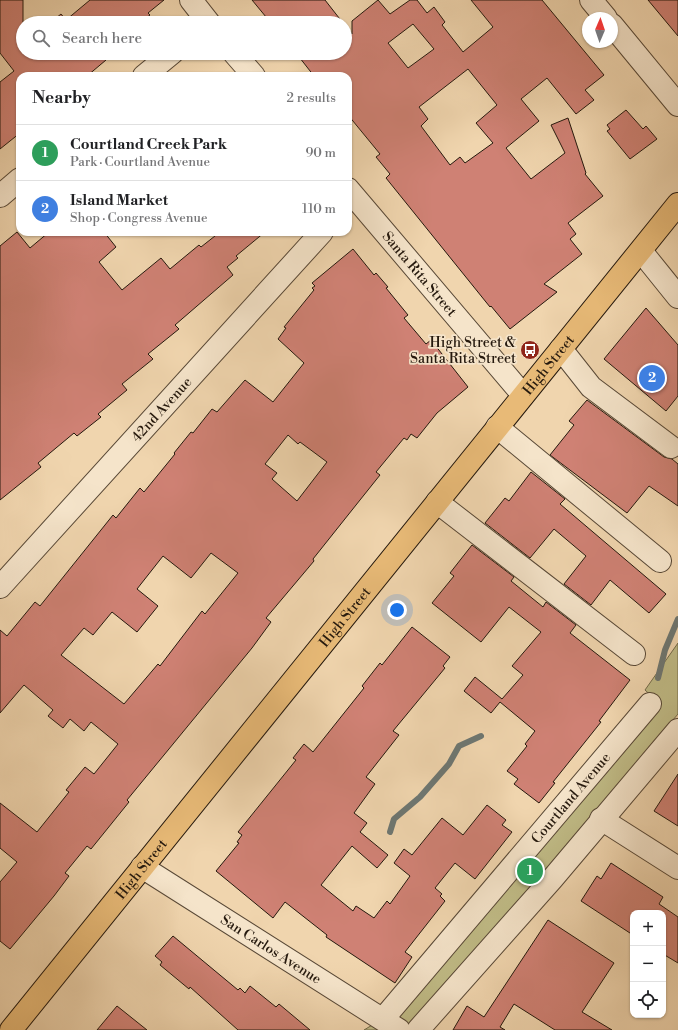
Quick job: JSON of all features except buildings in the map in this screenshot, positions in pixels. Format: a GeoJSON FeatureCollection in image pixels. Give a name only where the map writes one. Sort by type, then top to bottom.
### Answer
{"type":"FeatureCollection","features":[{"type":"Feature","properties":{"kind":"main road","name":"High Street"},"geometry":{"type":"LineString","coordinates":[[11,1030],[678,204]]}},
{"type":"Feature","properties":{"kind":"street"},"geometry":{"type":"LineString","coordinates":[[191,0],[203,16]]}},
{"type":"Feature","properties":{"kind":"street"},"geometry":{"type":"LineString","coordinates":[[592,0],[601,12]]}},
{"type":"Feature","properties":{"kind":"street"},"geometry":{"type":"LineString","coordinates":[[618,32],[678,105]]}},
{"type":"Feature","properties":{"kind":"street"},"geometry":{"type":"LineString","coordinates":[[149,72],[163,60]]}},
{"type":"Feature","properties":{"kind":"street"},"geometry":{"type":"LineString","coordinates":[[240,60],[251,72]]}},
{"type":"Feature","properties":{"kind":"street"},"geometry":{"type":"LineString","coordinates":[[0,196],[16,182]]}},
{"type":"Feature","properties":{"kind":"street","name":"Santa Rita Street"},"geometry":{"type":"LineString","coordinates":[[352,198],[523,395]]}},
{"type":"Feature","properties":{"kind":"street","name":"42nd Avenue"},"geometry":{"type":"LineString","coordinates":[[0,587],[318,236]]}},
{"type":"Feature","properties":{"kind":"street"},"geometry":{"type":"LineString","coordinates":[[641,251],[678,297]]}},
{"type":"Feature","properties":{"kind":"street"},"geometry":{"type":"LineString","coordinates":[[561,349],[591,387],[671,447]]}},
{"type":"Feature","properties":{"kind":"street"},"geometry":{"type":"LineString","coordinates":[[497,427],[660,561]]}},
{"type":"Feature","properties":{"kind":"street"},"geometry":{"type":"LineString","coordinates":[[437,502],[634,654]]}},
{"type":"Feature","properties":{"kind":"street","name":"Courtland Avenue"},"geometry":{"type":"LineString","coordinates":[[391,1025],[650,704]]}},
{"type":"Feature","properties":{"kind":"street"},"geometry":{"type":"LineString","coordinates":[[418,1030],[553,878],[601,819],[678,730]]}},
{"type":"Feature","properties":{"kind":"street"},"geometry":{"type":"LineString","coordinates":[[601,819],[678,868]]}},
{"type":"Feature","properties":{"kind":"street","name":"San Carlos Avenue"},"geometry":{"type":"LineString","coordinates":[[142,867],[391,1025]]}},
{"type":"Feature","properties":{"kind":"shaded area"},"geometry":{"type":"Polygon","coordinates":[[[678,643],[678,714],[409,1030],[364,1030],[405,1005],[658,702],[645,690],[678,643]]]}},
{"type":"Feature","properties":{"kind":"waterway"},"geometry":{"type":"LineString","coordinates":[[658,678],[665,650],[678,619]]}},
{"type":"Feature","properties":{"kind":"waterway"},"geometry":{"type":"LineString","coordinates":[[390,832],[394,819],[420,797],[449,764],[459,746],[481,736]]}},
{"type":"Feature","properties":{"kind":"place","name":"High Street & Santa Rita Street"},"geometry":{"type":"Point","coordinates":[530,350]}},
{"type":"Feature","properties":{"kind":"place","name":"Island Market"},"geometry":{"type":"Point","coordinates":[652,378]}},
{"type":"Feature","properties":{"kind":"place","name":"Courtland Creek Park"},"geometry":{"type":"Point","coordinates":[530,871]}}]}
